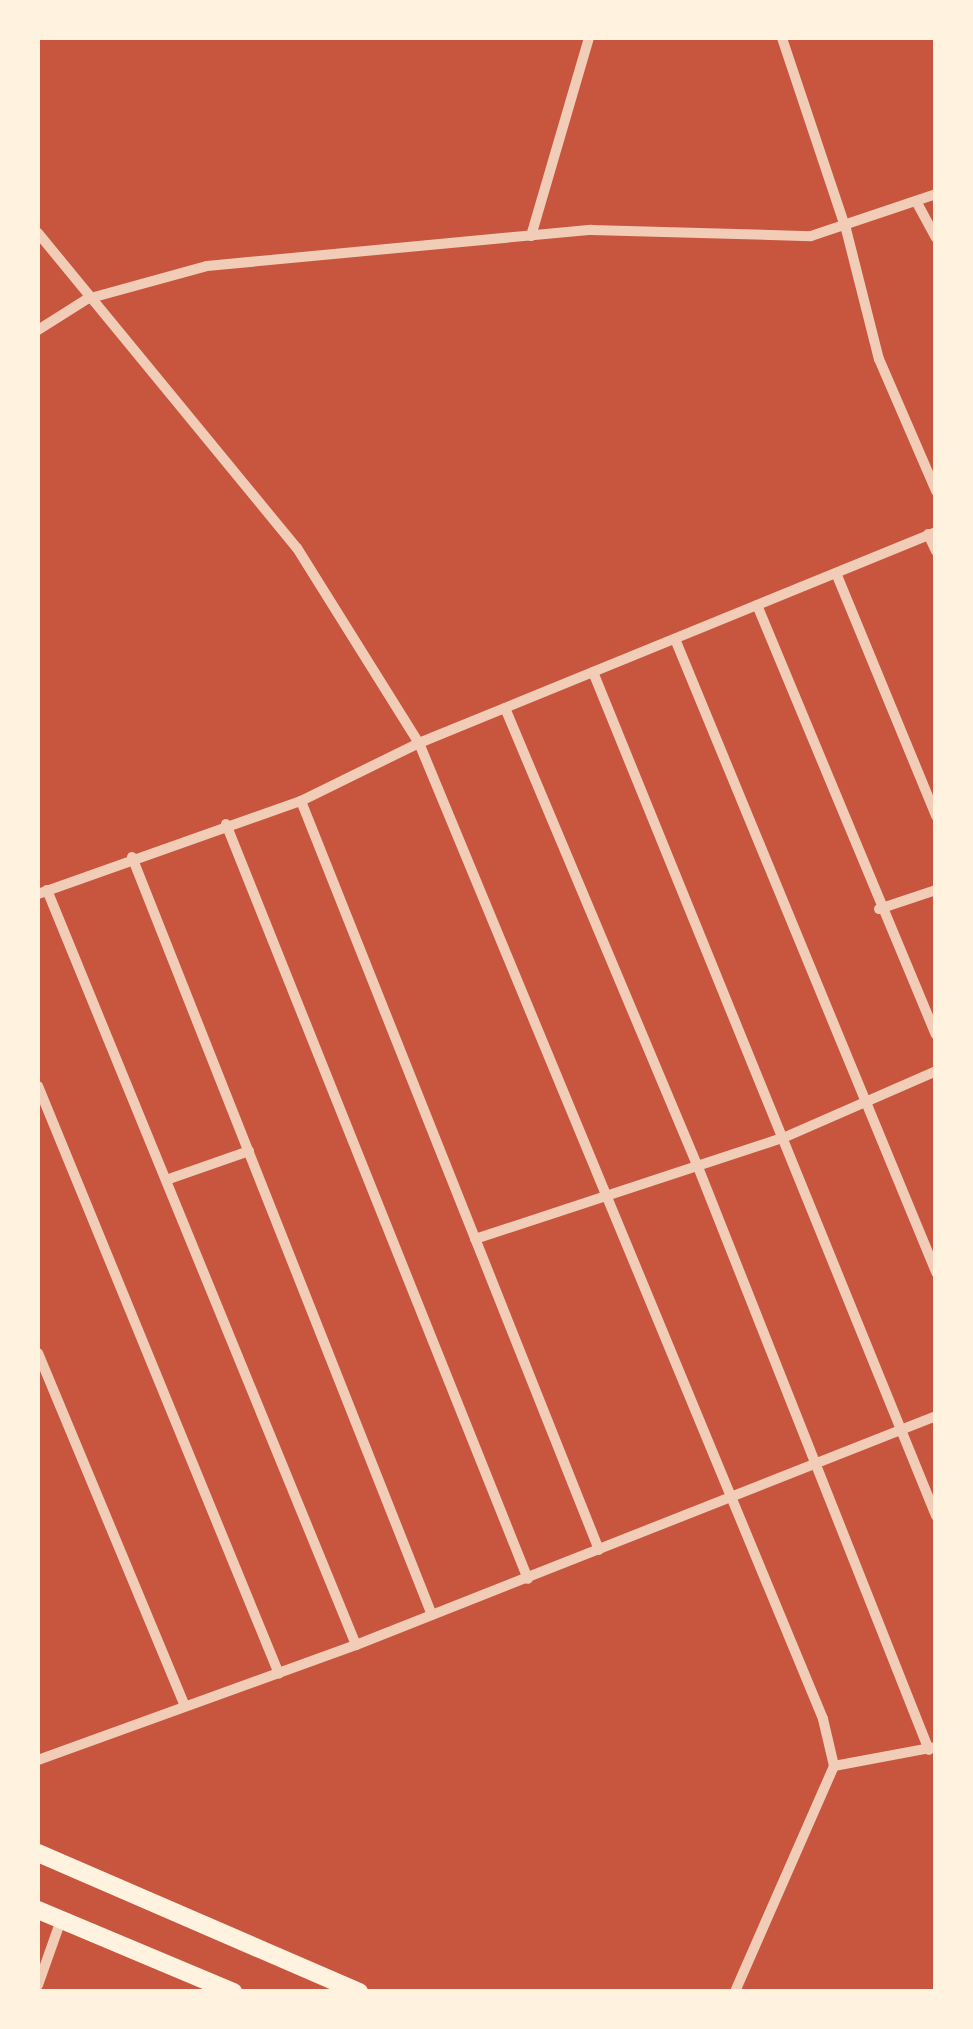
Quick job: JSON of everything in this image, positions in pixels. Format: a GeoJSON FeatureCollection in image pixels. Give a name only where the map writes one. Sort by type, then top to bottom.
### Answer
{"type":"FeatureCollection","features":[{"type":"Feature","properties":{"kind":"main road"},"geometry":{"type":"LineString","coordinates":[[38,1853],[359,1992]]}},
{"type":"Feature","properties":{"kind":"main road"},"geometry":{"type":"LineString","coordinates":[[38,1910],[233,1992]]}},
{"type":"Feature","properties":{"kind":"street"},"geometry":{"type":"LineString","coordinates":[[531,236],[589,38]]}},
{"type":"Feature","properties":{"kind":"street"},"geometry":{"type":"LineString","coordinates":[[782,38],[846,229],[880,359],[936,491]]}},
{"type":"Feature","properties":{"kind":"street"},"geometry":{"type":"LineString","coordinates":[[38,330],[87,299],[208,266],[592,230],[811,236],[846,229],[936,194]]}},
{"type":"Feature","properties":{"kind":"street"},"geometry":{"type":"LineString","coordinates":[[916,201],[936,238]]}},
{"type":"Feature","properties":{"kind":"street"},"geometry":{"type":"LineString","coordinates":[[38,232],[87,299],[297,548],[420,743],[610,1197],[728,1498],[823,1719],[834,1766],[735,1992]]}},
{"type":"Feature","properties":{"kind":"street"},"geometry":{"type":"LineString","coordinates":[[356,1645],[166,1180],[42,892],[132,856],[301,800],[420,743],[932,532],[936,552]]}},
{"type":"Feature","properties":{"kind":"street"},"geometry":{"type":"LineString","coordinates":[[836,572],[936,816]]}},
{"type":"Feature","properties":{"kind":"street"},"geometry":{"type":"LineString","coordinates":[[757,605],[879,909],[936,1034]]}},
{"type":"Feature","properties":{"kind":"street"},"geometry":{"type":"LineString","coordinates":[[674,639],[860,1100],[936,1272]]}},
{"type":"Feature","properties":{"kind":"street"},"geometry":{"type":"LineString","coordinates":[[593,672],[936,1516]]}},
{"type":"Feature","properties":{"kind":"street"},"geometry":{"type":"LineString","coordinates":[[505,708],[698,1166],[932,1748],[834,1766]]}},
{"type":"Feature","properties":{"kind":"street"},"geometry":{"type":"LineString","coordinates":[[301,800],[599,1550]]}},
{"type":"Feature","properties":{"kind":"street"},"geometry":{"type":"LineString","coordinates":[[226,824],[528,1579]]}},
{"type":"Feature","properties":{"kind":"street"},"geometry":{"type":"LineString","coordinates":[[132,856],[432,1615]]}},
{"type":"Feature","properties":{"kind":"street"},"geometry":{"type":"LineString","coordinates":[[879,909],[936,890]]}},
{"type":"Feature","properties":{"kind":"street"},"geometry":{"type":"LineString","coordinates":[[474,1239],[783,1138],[860,1100],[936,1071]]}},
{"type":"Feature","properties":{"kind":"street"},"geometry":{"type":"LineString","coordinates":[[38,1086],[279,1674]]}},
{"type":"Feature","properties":{"kind":"street"},"geometry":{"type":"LineString","coordinates":[[166,1180],[249,1151]]}},
{"type":"Feature","properties":{"kind":"street"},"geometry":{"type":"LineString","coordinates":[[38,1353],[184,1704]]}},
{"type":"Feature","properties":{"kind":"street"},"geometry":{"type":"LineString","coordinates":[[38,1760],[184,1704],[356,1645],[936,1416]]}},
{"type":"Feature","properties":{"kind":"street"},"geometry":{"type":"LineString","coordinates":[[38,1985],[61,1920]]}}]}
